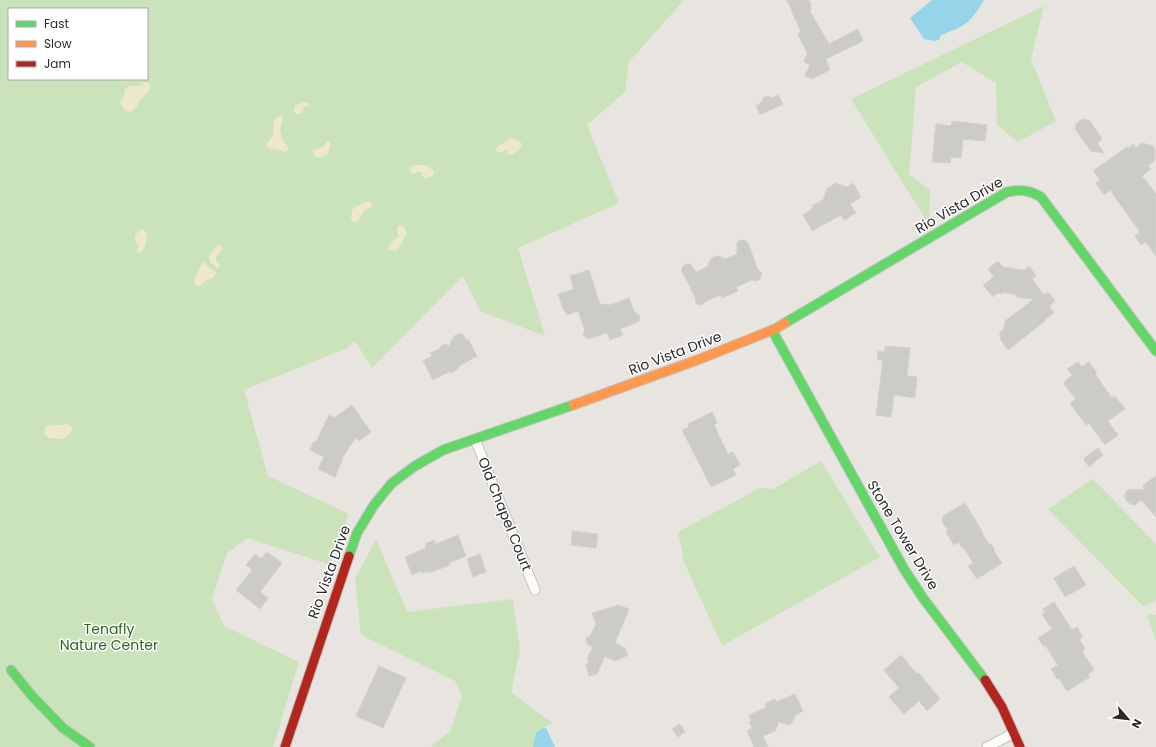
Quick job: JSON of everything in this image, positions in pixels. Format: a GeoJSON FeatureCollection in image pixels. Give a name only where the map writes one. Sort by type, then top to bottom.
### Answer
{"type":"FeatureCollection","features":[{"type":"Feature","properties":{"kind":"street","name":"Rio Vista Drive"},"geometry":{"type":"LineString","coordinates":[[285,747],[351,546],[366,515],[378,497],[409,468],[443,450],[700,360],[772,330],[1007,192],[1026,190],[1041,197],[1156,350]]}},
{"type":"Feature","properties":{"kind":"street","name":"Stone Tower Drive"},"geometry":{"type":"LineString","coordinates":[[772,330],[904,568],[923,598],[984,678],[1002,707],[1020,747]]}},
{"type":"Feature","properties":{"kind":"street","name":"Old Chapel Court"},"geometry":{"type":"LineString","coordinates":[[475,439],[535,590]]}},
{"type":"Feature","properties":{"kind":"street"},"geometry":{"type":"LineString","coordinates":[[11,670],[32,696],[63,728],[90,747]]}},
{"type":"Feature","properties":{"kind":"street"},"geometry":{"type":"LineString","coordinates":[[987,747],[1014,733]]}},
{"type":"Feature","properties":{"kind":"green space","name":"Tenafly Nature Center"},"geometry":{"type":"Polygon","coordinates":[[[0,0],[684,0],[629,62],[625,92],[587,125],[619,203],[518,248],[545,336],[480,311],[463,276],[372,368],[355,341],[347,348],[244,390],[268,476],[349,514],[328,564],[248,538],[227,553],[212,599],[224,626],[299,662],[273,747],[0,747],[0,0]]]}},
{"type":"Feature","properties":{"kind":"green space"},"geometry":{"type":"Polygon","coordinates":[[[1044,6],[1031,59],[1056,121],[1018,142],[997,125],[996,83],[962,62],[916,87],[909,174],[930,190],[929,225],[851,99],[1044,6]]]}},
{"type":"Feature","properties":{"kind":"green space"},"geometry":{"type":"Polygon","coordinates":[[[821,461],[880,557],[722,646],[684,562],[678,532],[760,488],[773,489],[821,461]]]}},
{"type":"Feature","properties":{"kind":"green space"},"geometry":{"type":"Polygon","coordinates":[[[1093,479],[1156,544],[1156,600],[1144,607],[1048,509],[1093,479]]]}},
{"type":"Feature","properties":{"kind":"green space"},"geometry":{"type":"Polygon","coordinates":[[[376,539],[407,612],[513,599],[520,651],[511,692],[552,723],[536,733],[533,747],[431,747],[451,730],[462,697],[455,681],[361,635],[355,579],[376,539]]]}},
{"type":"Feature","properties":{"kind":"green space"},"geometry":{"type":"Polygon","coordinates":[[[1147,614],[1156,615],[1156,641],[1147,614]]]}},
{"type":"Feature","properties":{"kind":"sand"},"geometry":{"type":"Polygon","coordinates":[[[144,82],[150,85],[150,89],[134,109],[130,112],[126,111],[120,101],[124,96],[125,89],[131,86],[139,86],[144,82]]]}},
{"type":"Feature","properties":{"kind":"sand"},"geometry":{"type":"Polygon","coordinates":[[[303,102],[309,103],[309,106],[304,107],[301,114],[296,114],[294,112],[295,106],[303,102]]]}},
{"type":"Feature","properties":{"kind":"sand"},"geometry":{"type":"Polygon","coordinates":[[[279,116],[283,118],[280,129],[282,139],[289,148],[286,152],[269,148],[266,145],[273,135],[274,120],[279,116]]]}},
{"type":"Feature","properties":{"kind":"sand"},"geometry":{"type":"Polygon","coordinates":[[[512,138],[520,141],[522,145],[519,150],[512,155],[508,154],[507,149],[500,153],[497,152],[496,149],[498,146],[512,138]]]}},
{"type":"Feature","properties":{"kind":"sand"},"geometry":{"type":"Polygon","coordinates":[[[327,141],[331,144],[327,155],[320,158],[314,156],[314,150],[323,147],[327,141]]]}},
{"type":"Feature","properties":{"kind":"sand"},"geometry":{"type":"Polygon","coordinates":[[[413,165],[425,165],[434,171],[434,174],[426,178],[422,176],[421,171],[412,174],[409,169],[413,165]]]}},
{"type":"Feature","properties":{"kind":"sand"},"geometry":{"type":"Polygon","coordinates":[[[369,201],[372,204],[372,207],[364,211],[358,222],[352,222],[352,210],[369,201]]]}},
{"type":"Feature","properties":{"kind":"sand"},"geometry":{"type":"Polygon","coordinates":[[[400,225],[406,230],[405,236],[398,250],[390,251],[388,248],[393,241],[399,237],[397,230],[398,226],[400,225]]]}},
{"type":"Feature","properties":{"kind":"sand"},"geometry":{"type":"Polygon","coordinates":[[[143,229],[147,234],[146,242],[140,253],[137,251],[139,246],[135,240],[135,236],[143,229]]]}},
{"type":"Feature","properties":{"kind":"sand"},"geometry":{"type":"Polygon","coordinates":[[[220,245],[223,249],[216,257],[216,261],[220,266],[218,269],[210,262],[209,257],[215,248],[220,245]]]}},
{"type":"Feature","properties":{"kind":"sand"},"geometry":{"type":"Polygon","coordinates":[[[202,262],[216,272],[216,274],[213,278],[206,280],[199,287],[194,281],[202,262]]]}},
{"type":"Feature","properties":{"kind":"sand"},"geometry":{"type":"Polygon","coordinates":[[[68,424],[72,427],[72,431],[63,439],[49,438],[44,433],[47,426],[68,424]]]}},
{"type":"Feature","properties":{"kind":"water"},"geometry":{"type":"Polygon","coordinates":[[[932,0],[984,0],[967,23],[941,35],[939,40],[934,41],[924,39],[910,18],[932,0]]]}},
{"type":"Feature","properties":{"kind":"water"},"geometry":{"type":"Polygon","coordinates":[[[543,728],[546,728],[555,747],[533,747],[536,733],[543,728]]]}},
{"type":"Feature","properties":{"kind":"building"},"geometry":{"type":"Polygon","coordinates":[[[787,0],[809,0],[811,4],[810,11],[829,44],[858,29],[863,41],[826,59],[830,70],[812,79],[805,76],[810,65],[804,62],[807,53],[798,34],[801,32],[787,0]]]}},
{"type":"Feature","properties":{"kind":"building"},"geometry":{"type":"Polygon","coordinates":[[[778,95],[783,104],[760,115],[756,106],[762,102],[763,98],[767,96],[773,98],[778,95]]]}},
{"type":"Feature","properties":{"kind":"building"},"geometry":{"type":"Polygon","coordinates":[[[1082,119],[1090,121],[1102,139],[1097,143],[1104,153],[1091,151],[1075,129],[1076,124],[1082,119]]]}},
{"type":"Feature","properties":{"kind":"building"},"geometry":{"type":"Polygon","coordinates":[[[952,121],[987,125],[985,141],[963,139],[961,158],[951,157],[950,163],[932,162],[936,124],[951,126],[952,121]]]}},
{"type":"Feature","properties":{"kind":"building"},"geometry":{"type":"Polygon","coordinates":[[[1142,143],[1153,146],[1155,149],[1155,160],[1148,166],[1151,169],[1142,176],[1156,194],[1156,256],[1146,242],[1141,245],[1135,236],[1140,232],[1110,190],[1104,195],[1096,183],[1100,180],[1093,171],[1127,147],[1128,149],[1133,144],[1136,148],[1142,143]]]}},
{"type":"Feature","properties":{"kind":"building"},"geometry":{"type":"Polygon","coordinates":[[[836,183],[847,187],[853,183],[861,197],[850,204],[856,213],[844,220],[841,215],[812,231],[803,215],[813,208],[812,206],[823,200],[827,189],[836,183]]]}},
{"type":"Feature","properties":{"kind":"building"},"geometry":{"type":"Polygon","coordinates":[[[740,240],[745,240],[748,243],[758,270],[762,273],[760,279],[756,281],[752,280],[736,287],[738,291],[722,298],[721,295],[706,301],[702,305],[696,304],[695,297],[682,271],[682,267],[686,264],[690,264],[696,272],[707,267],[711,259],[714,257],[719,256],[726,259],[737,254],[737,243],[740,240]]]}},
{"type":"Feature","properties":{"kind":"building"},"geometry":{"type":"Polygon","coordinates":[[[998,261],[1003,267],[1024,270],[1029,266],[1036,276],[1032,279],[1044,295],[1048,292],[1055,301],[1049,306],[1054,313],[1008,350],[1000,339],[1001,337],[999,333],[1004,329],[1005,321],[1034,299],[1017,297],[1016,295],[1003,292],[1002,294],[997,293],[993,297],[983,285],[994,277],[988,269],[998,261]]]}},
{"type":"Feature","properties":{"kind":"building"},"geometry":{"type":"Polygon","coordinates":[[[589,270],[600,304],[610,305],[629,298],[634,311],[639,315],[640,320],[638,322],[620,329],[623,335],[610,340],[607,333],[588,339],[584,336],[583,333],[585,330],[578,311],[567,315],[566,311],[564,311],[558,294],[574,289],[570,276],[589,270]]]}},
{"type":"Feature","properties":{"kind":"building"},"geometry":{"type":"Polygon","coordinates":[[[462,333],[466,340],[468,339],[477,356],[451,373],[450,371],[433,380],[423,361],[432,356],[430,353],[439,349],[445,344],[449,346],[454,336],[462,333]]]}},
{"type":"Feature","properties":{"kind":"building"},"geometry":{"type":"Polygon","coordinates":[[[885,346],[910,348],[907,376],[917,377],[915,398],[894,395],[891,417],[876,415],[883,360],[877,360],[878,351],[885,352],[885,346]]]}},
{"type":"Feature","properties":{"kind":"building"},"geometry":{"type":"Polygon","coordinates":[[[1078,362],[1082,367],[1089,362],[1097,373],[1095,374],[1112,398],[1115,396],[1125,409],[1108,421],[1118,435],[1105,445],[1089,423],[1086,425],[1070,403],[1076,399],[1064,384],[1065,381],[1072,375],[1067,369],[1078,362]]]}},
{"type":"Feature","properties":{"kind":"building"},"geometry":{"type":"Polygon","coordinates":[[[352,405],[371,432],[359,441],[356,437],[342,458],[335,477],[318,469],[324,457],[310,450],[314,441],[316,442],[329,415],[334,418],[352,405]]]}},
{"type":"Feature","properties":{"kind":"building"},"geometry":{"type":"Polygon","coordinates":[[[712,412],[717,423],[714,425],[728,454],[733,452],[740,465],[733,469],[736,475],[711,487],[682,430],[689,427],[688,424],[712,412]]]}},
{"type":"Feature","properties":{"kind":"building"},"geometry":{"type":"Polygon","coordinates":[[[1098,448],[1103,455],[1089,467],[1084,458],[1098,448]]]}},
{"type":"Feature","properties":{"kind":"building"},"geometry":{"type":"Polygon","coordinates":[[[1156,476],[1156,517],[1141,500],[1135,505],[1130,504],[1125,499],[1125,493],[1129,489],[1144,490],[1143,485],[1156,476]]]}},
{"type":"Feature","properties":{"kind":"building"},"geometry":{"type":"Polygon","coordinates":[[[965,503],[982,533],[989,544],[994,548],[994,551],[1002,563],[977,579],[968,566],[973,563],[964,548],[963,549],[959,542],[954,545],[946,532],[948,530],[942,521],[943,516],[965,503]]]}},
{"type":"Feature","properties":{"kind":"building"},"geometry":{"type":"Polygon","coordinates":[[[572,531],[598,534],[596,548],[571,545],[572,531]]]}},
{"type":"Feature","properties":{"kind":"building"},"geometry":{"type":"Polygon","coordinates":[[[458,535],[466,556],[449,563],[450,565],[429,573],[428,571],[422,573],[421,571],[412,575],[405,557],[426,548],[425,544],[434,540],[436,544],[458,535]]]}},
{"type":"Feature","properties":{"kind":"building"},"geometry":{"type":"Polygon","coordinates":[[[267,552],[282,563],[260,592],[268,598],[260,609],[236,590],[252,570],[246,565],[255,554],[261,559],[267,552]]]}},
{"type":"Feature","properties":{"kind":"building"},"geometry":{"type":"Polygon","coordinates":[[[480,554],[486,572],[473,577],[467,559],[480,554]]]}},
{"type":"Feature","properties":{"kind":"building"},"geometry":{"type":"Polygon","coordinates":[[[1074,566],[1086,585],[1065,597],[1054,578],[1074,566]]]}},
{"type":"Feature","properties":{"kind":"building"},"geometry":{"type":"Polygon","coordinates":[[[1054,602],[1072,630],[1077,627],[1083,637],[1079,639],[1085,649],[1082,651],[1094,670],[1088,674],[1090,677],[1067,691],[1051,669],[1058,665],[1045,645],[1044,647],[1038,638],[1052,629],[1042,614],[1045,613],[1043,609],[1054,602]]]}},
{"type":"Feature","properties":{"kind":"building"},"geometry":{"type":"Polygon","coordinates":[[[618,605],[629,609],[615,643],[625,648],[628,655],[615,661],[605,656],[597,674],[589,676],[586,666],[589,660],[587,659],[593,647],[587,644],[586,638],[591,635],[596,624],[592,613],[618,605]]]}},
{"type":"Feature","properties":{"kind":"building"},"geometry":{"type":"Polygon","coordinates":[[[901,655],[917,674],[919,673],[940,699],[927,711],[919,701],[904,714],[889,697],[899,688],[884,670],[901,655]]]}},
{"type":"Feature","properties":{"kind":"building"},"geometry":{"type":"Polygon","coordinates":[[[379,666],[406,678],[383,728],[356,716],[379,666]]]}},
{"type":"Feature","properties":{"kind":"building"},"geometry":{"type":"Polygon","coordinates":[[[795,694],[803,711],[795,715],[792,723],[788,725],[779,722],[775,731],[763,736],[768,747],[754,747],[747,731],[752,728],[749,722],[752,721],[749,715],[767,707],[765,704],[775,699],[776,702],[795,694]]]}},
{"type":"Feature","properties":{"kind":"building"},"geometry":{"type":"Polygon","coordinates":[[[680,724],[685,732],[678,737],[672,729],[680,724]]]}},
{"type":"Feature","properties":{"kind":"traffic: fast"},"geometry":{"type":"LineString","coordinates":[[785,323],[1007,192],[1021,190],[1041,197],[1156,351]]}},
{"type":"Feature","properties":{"kind":"traffic: fast"},"geometry":{"type":"LineString","coordinates":[[772,330],[904,569],[923,598],[985,680]]}},
{"type":"Feature","properties":{"kind":"traffic: fast"},"geometry":{"type":"LineString","coordinates":[[349,556],[357,533],[374,505],[392,483],[415,466],[443,450],[573,405]]}},
{"type":"Feature","properties":{"kind":"traffic: fast"},"geometry":{"type":"LineString","coordinates":[[11,670],[32,696],[63,728],[90,747]]}},
{"type":"Feature","properties":{"kind":"traffic: slow"},"geometry":{"type":"LineString","coordinates":[[573,405],[700,359],[775,329],[785,323]]}},
{"type":"Feature","properties":{"kind":"traffic: jam"},"geometry":{"type":"LineString","coordinates":[[285,747],[349,556]]}},
{"type":"Feature","properties":{"kind":"traffic: jam"},"geometry":{"type":"LineString","coordinates":[[985,680],[1002,707],[1020,747]]}}]}
